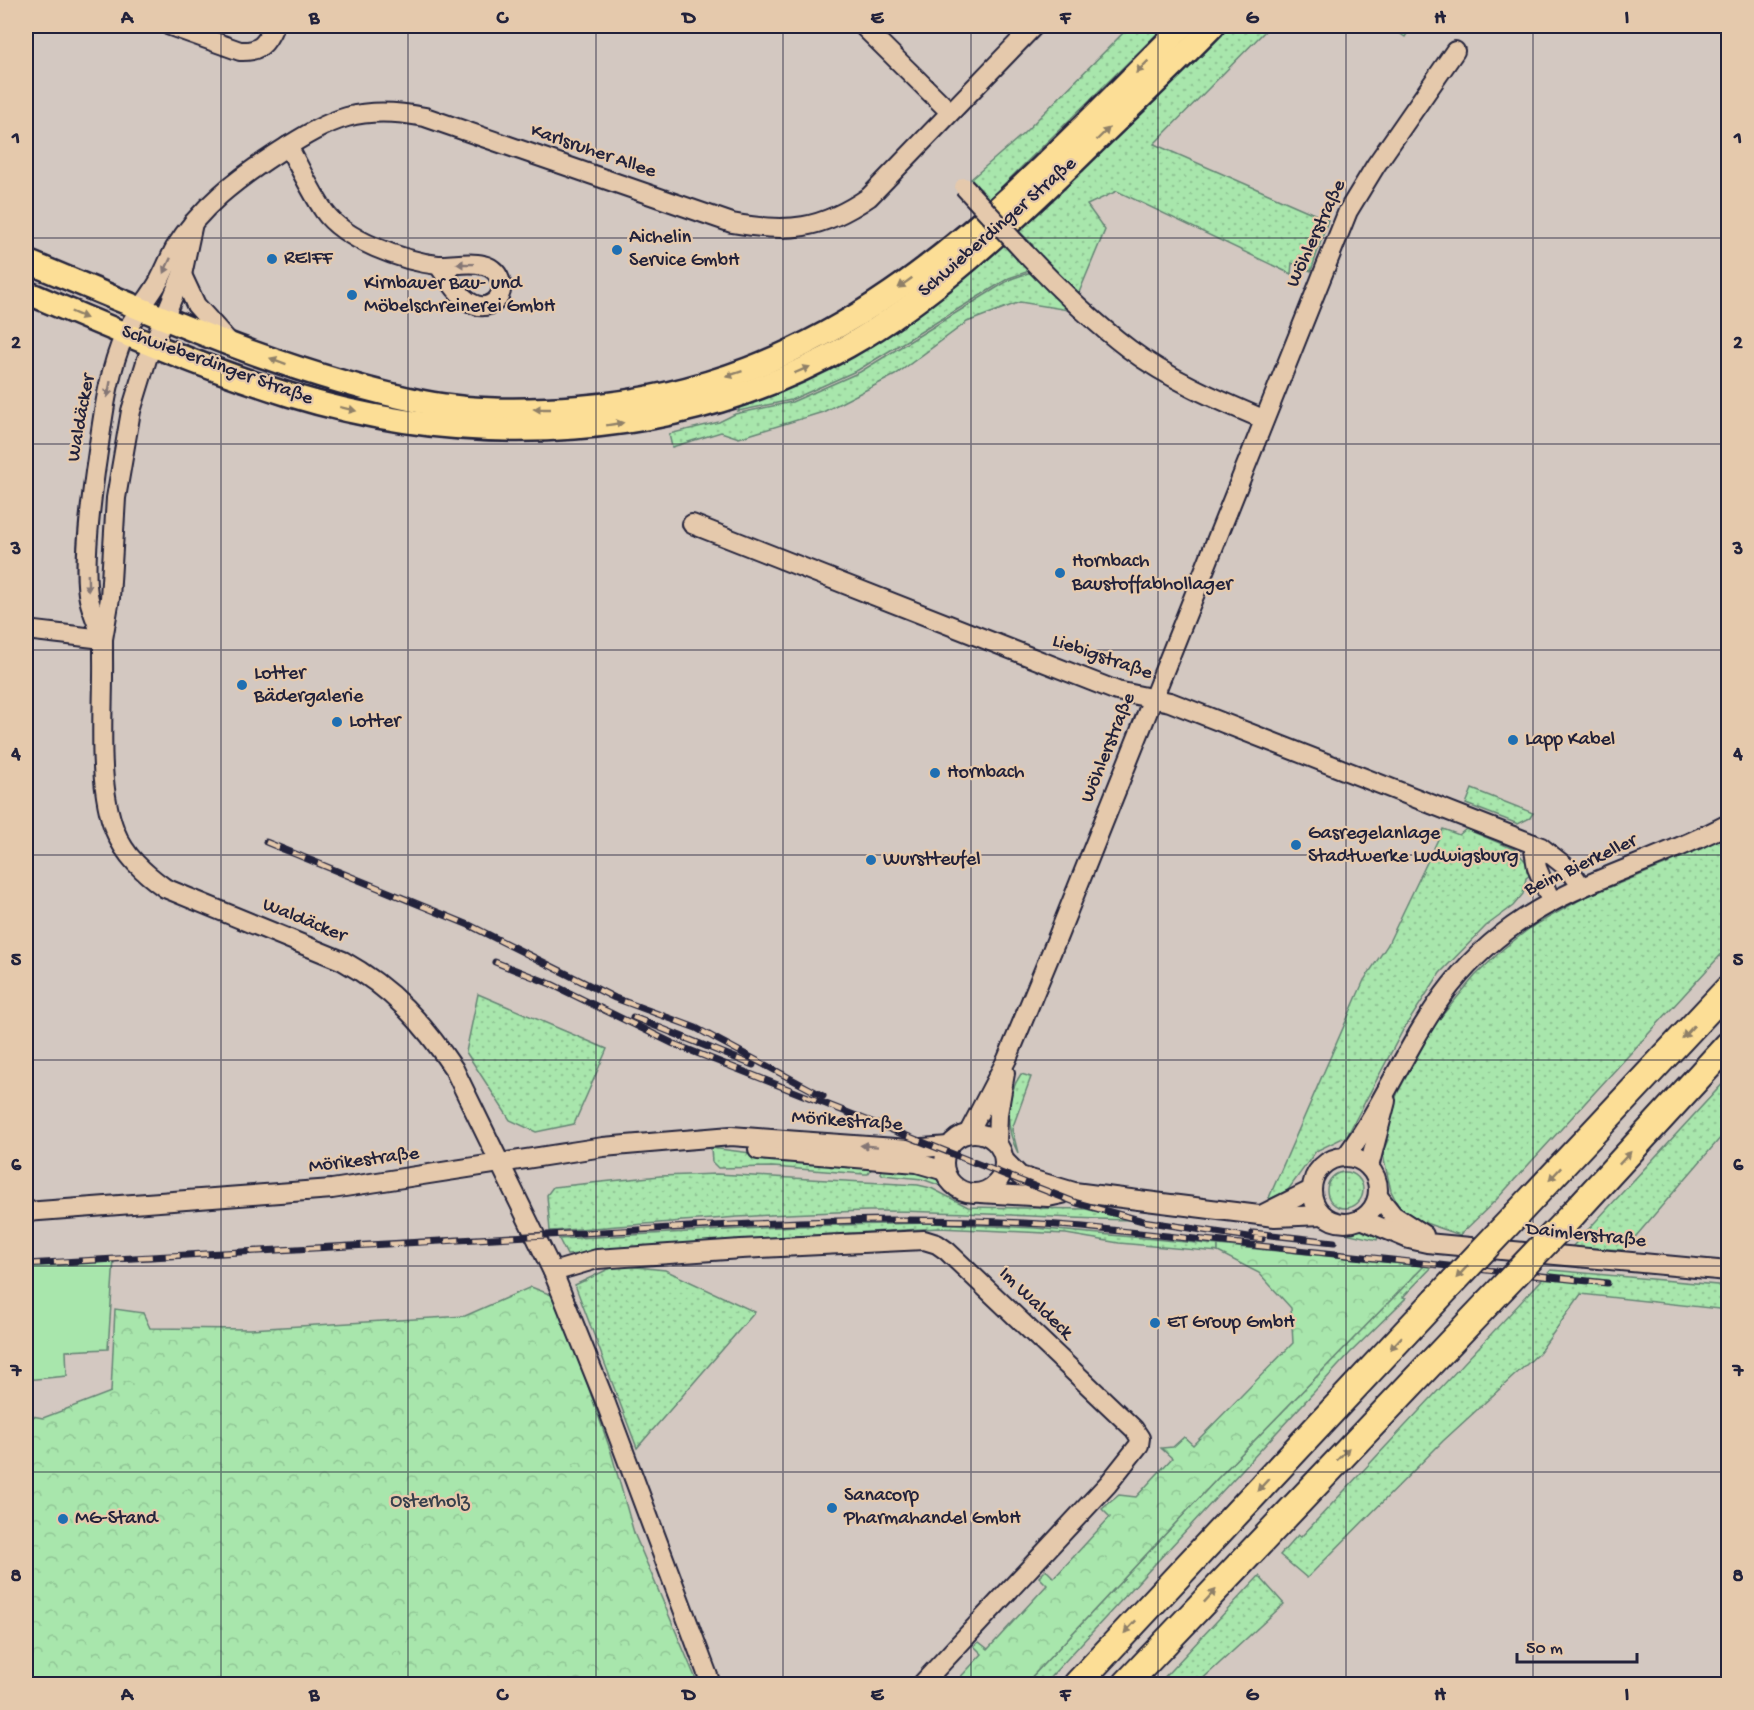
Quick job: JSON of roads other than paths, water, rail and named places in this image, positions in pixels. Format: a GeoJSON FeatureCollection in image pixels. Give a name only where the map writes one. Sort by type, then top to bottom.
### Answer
{"type":"FeatureCollection","features":[{"type":"Feature","properties":{"kind":"highway"},"geometry":{"type":"LineString","coordinates":[[1077,1684],[1728,989]]}},
{"type":"Feature","properties":{"kind":"highway"},"geometry":{"type":"LineString","coordinates":[[1126,1684],[1571,1216],[1728,1046]]}},
{"type":"Feature","properties":{"kind":"main road","name":"Schwieberdinger Straße"},"geometry":{"type":"LineString","coordinates":[[26,261],[297,368],[374,391],[427,403],[467,407],[553,409],[602,405],[682,390],[732,376],[838,328],[932,263],[1017,191],[1183,26]]}},
{"type":"Feature","properties":{"kind":"main road","name":"Schwieberdinger Straße"},"geometry":{"type":"LineString","coordinates":[[26,292],[153,345],[292,395],[368,414],[452,426],[555,430],[603,426],[687,410],[748,393],[849,346],[939,284],[1030,205],[1213,26]]}},
{"type":"Feature","properties":{"kind":"street"},"geometry":{"type":"LineString","coordinates":[[170,26],[240,51],[261,48],[268,40],[274,26]]}},
{"type":"Feature","properties":{"kind":"street"},"geometry":{"type":"LineString","coordinates":[[863,26],[950,112]]}},
{"type":"Feature","properties":{"kind":"street","name":"Karlsruher Allee"},"geometry":{"type":"LineString","coordinates":[[164,317],[182,275],[193,223],[213,200],[243,175],[288,146],[346,115],[374,111],[399,112],[425,117],[732,223],[767,229],[795,229],[846,213],[869,197],[1034,26]]}},
{"type":"Feature","properties":{"kind":"street","name":"Wöhlerstraße"},"geometry":{"type":"LineString","coordinates":[[969,1132],[1006,1059],[1348,211],[1376,165],[1455,51]]}},
{"type":"Feature","properties":{"kind":"street"},"geometry":{"type":"LineString","coordinates":[[288,146],[325,213],[352,237],[400,256],[438,265]]}},
{"type":"Feature","properties":{"kind":"street"},"geometry":{"type":"LineString","coordinates":[[965,183],[1025,253],[1081,309],[1130,350],[1161,369],[1263,419]]}},
{"type":"Feature","properties":{"kind":"street","name":"Waldäcker"},"geometry":{"type":"LineString","coordinates":[[103,639],[88,597],[89,531],[115,361],[125,333],[159,281],[175,248],[193,223]]}},
{"type":"Feature","properties":{"kind":"street"},"geometry":{"type":"LineString","coordinates":[[26,249],[38,254],[47,270]]}},
{"type":"Feature","properties":{"kind":"street"},"geometry":{"type":"LineString","coordinates":[[182,275],[196,305],[230,343]]}},
{"type":"Feature","properties":{"kind":"street","name":"Waldäcker"},"geometry":{"type":"LineString","coordinates":[[164,317],[139,383],[124,443],[116,498],[110,598],[103,639],[104,772],[107,801],[115,831],[129,856],[144,873],[165,888],[343,962],[390,992],[438,1046],[454,1069],[553,1272]]}},
{"type":"Feature","properties":{"kind":"street","name":"Liebigstraße"},"geometry":{"type":"LineString","coordinates":[[692,524],[1117,691],[1170,702],[1533,844],[1550,852],[1561,861],[1581,886]]}},
{"type":"Feature","properties":{"kind":"street"},"geometry":{"type":"LineString","coordinates":[[26,630],[103,639]]}},
{"type":"Feature","properties":{"kind":"street","name":"Beim Bierkeller"},"geometry":{"type":"LineString","coordinates":[[1346,1156],[1388,1090],[1423,1025],[1452,984],[1508,930],[1551,901],[1581,886],[1728,824]]}},
{"type":"Feature","properties":{"kind":"street"},"geometry":{"type":"LineString","coordinates":[[1533,844],[1537,868],[1551,901]]}},
{"type":"Feature","properties":{"kind":"street","name":"Wöhlerstraße"},"geometry":{"type":"LineString","coordinates":[[997,1142],[998,1114],[1006,1059]]}},
{"type":"Feature","properties":{"kind":"street","name":"Beim Bierkeller"},"geometry":{"type":"LineString","coordinates":[[1369,1167],[1388,1090]]}},
{"type":"Feature","properties":{"kind":"street"},"geometry":{"type":"LineString","coordinates":[[969,1132],[980,1132],[997,1142],[1005,1161],[1002,1174],[995,1185],[980,1193]]}},
{"type":"Feature","properties":{"kind":"street","name":"Mörikestraße"},"geometry":{"type":"LineString","coordinates":[[26,1212],[333,1189],[603,1147],[730,1136],[909,1149],[948,1146],[957,1137],[969,1132]]}},
{"type":"Feature","properties":{"kind":"street","name":"Mörikestraße"},"geometry":{"type":"LineString","coordinates":[[706,1139],[750,1149],[917,1163],[945,1171],[955,1186],[962,1191],[1048,1197],[1074,1192]]}},
{"type":"Feature","properties":{"kind":"street"},"geometry":{"type":"LineString","coordinates":[[945,1171],[944,1158],[948,1146]]}},
{"type":"Feature","properties":{"kind":"street"},"geometry":{"type":"LineString","coordinates":[[1346,1156],[1369,1167],[1377,1180],[1378,1196],[1369,1213],[1361,1219],[1345,1223],[1330,1220],[1323,1215],[1317,1208],[1311,1190],[1318,1170],[1325,1162],[1346,1156]]}},
{"type":"Feature","properties":{"kind":"street","name":"Mörikestraße"},"geometry":{"type":"LineString","coordinates":[[1005,1161],[1020,1176],[1074,1192],[1290,1218],[1323,1215]]}},
{"type":"Feature","properties":{"kind":"street"},"geometry":{"type":"LineString","coordinates":[[1263,1214],[1311,1190]]}},
{"type":"Feature","properties":{"kind":"street","name":"Daimlerstraße"},"geometry":{"type":"LineString","coordinates":[[1378,1196],[1402,1222],[1438,1244]]}},
{"type":"Feature","properties":{"kind":"street","name":"Daimlerstraße"},"geometry":{"type":"LineString","coordinates":[[1361,1219],[1409,1239],[1438,1244],[1728,1271]]}},
{"type":"Feature","properties":{"kind":"street","name":"Im Waldeck"},"geometry":{"type":"LineString","coordinates":[[553,1272],[597,1259],[924,1240],[937,1244],[947,1251],[1134,1430],[1140,1438],[1139,1445],[1108,1484],[922,1684]]}},
{"type":"Feature","properties":{"kind":"street"},"geometry":{"type":"LineString","coordinates":[[553,1272],[605,1401],[711,1684]]}},
{"type":"Feature","properties":{"kind":"railway"},"geometry":{"type":"LineString","coordinates":[[266,842],[469,925],[615,998],[696,1028],[823,1096]]}},
{"type":"Feature","properties":{"kind":"railway"},"geometry":{"type":"LineString","coordinates":[[495,962],[551,984],[674,1044],[1077,1203],[1143,1221],[1262,1239]]}},
{"type":"Feature","properties":{"kind":"railway"},"geometry":{"type":"LineString","coordinates":[[633,1017],[753,1065]]}},
{"type":"Feature","properties":{"kind":"railway"},"geometry":{"type":"LineString","coordinates":[[26,1264],[709,1226],[895,1220],[1083,1227],[1607,1283]]}},
{"type":"Feature","properties":{"kind":"railway"},"geometry":{"type":"LineString","coordinates":[[1253,1233],[1334,1242]]}},
{"type":"Feature","properties":{"kind":"place","name":"Aichelin Service GmbH"},"geometry":{"type":"Point","coordinates":[617,250]}},
{"type":"Feature","properties":{"kind":"place","name":"REIFF"},"geometry":{"type":"Point","coordinates":[272,259]}},
{"type":"Feature","properties":{"kind":"place","name":"Kirnbauer Bau- und Möbelschreinerei GmbH"},"geometry":{"type":"Point","coordinates":[352,295]}},
{"type":"Feature","properties":{"kind":"place","name":"Hornbach Baustoffabhollager"},"geometry":{"type":"Point","coordinates":[1060,573]}},
{"type":"Feature","properties":{"kind":"place","name":"Lotter Bädergalerie"},"geometry":{"type":"Point","coordinates":[242,685]}},
{"type":"Feature","properties":{"kind":"place","name":"Lotter"},"geometry":{"type":"Point","coordinates":[337,722]}},
{"type":"Feature","properties":{"kind":"place","name":"Lapp Kabel"},"geometry":{"type":"Point","coordinates":[1513,740]}},
{"type":"Feature","properties":{"kind":"place","name":"Hornbach"},"geometry":{"type":"Point","coordinates":[935,773]}},
{"type":"Feature","properties":{"kind":"place","name":"Gasregelanlage Stadtwerke Ludwigsburg"},"geometry":{"type":"Point","coordinates":[1296,845]}},
{"type":"Feature","properties":{"kind":"place","name":"Wurstteufel"},"geometry":{"type":"Point","coordinates":[871,860]}},
{"type":"Feature","properties":{"kind":"place","name":"ET Group GmbH"},"geometry":{"type":"Point","coordinates":[1155,1323]}},
{"type":"Feature","properties":{"kind":"place","name":"Sanacorp Pharmahandel GmbH"},"geometry":{"type":"Point","coordinates":[832,1508]}},
{"type":"Feature","properties":{"kind":"place","name":"MG-Stand"},"geometry":{"type":"Point","coordinates":[63,1519]}},
{"type":"Feature","properties":{"kind":"park label","name":"Osterholz"},"geometry":{"type":"Point","coordinates":[430,1502]}}]}
